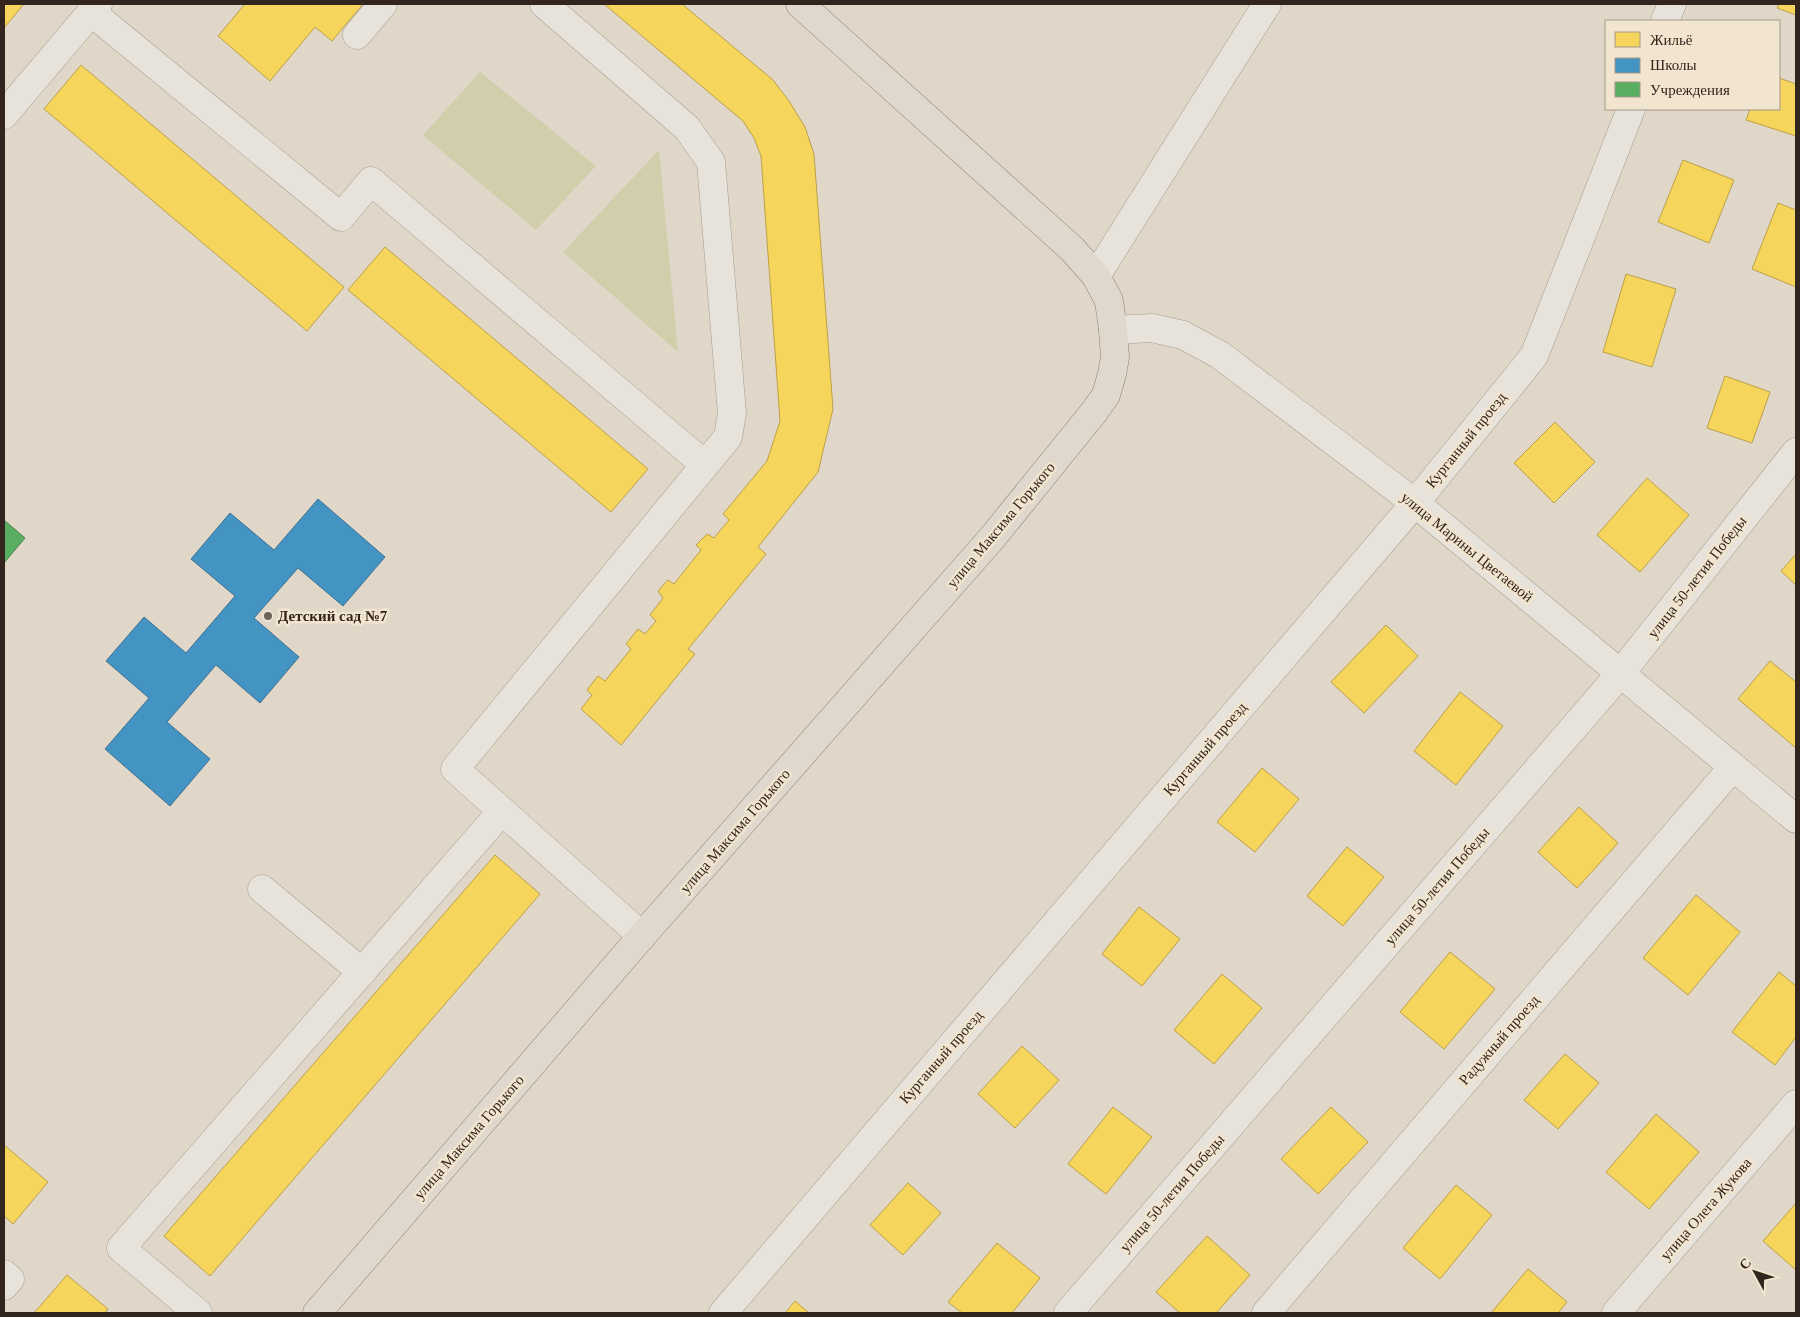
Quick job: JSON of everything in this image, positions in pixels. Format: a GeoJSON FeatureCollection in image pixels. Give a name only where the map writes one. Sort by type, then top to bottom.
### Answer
{"type":"FeatureCollection","features":[{"type":"Feature","properties":{"kind":"main road","name":"улица Максима Горького"},"geometry":{"type":"LineString","coordinates":[[317,1313],[642,936],[992,538],[1106,395],[1112,374],[1114,357],[1113,330],[1109,301],[1096,276],[1072,249],[800,4]]}},
{"type":"Feature","properties":{"kind":"street"},"geometry":{"type":"LineString","coordinates":[[357,35],[383,4]]}},
{"type":"Feature","properties":{"kind":"street"},"geometry":{"type":"LineString","coordinates":[[544,4],[687,128],[711,162],[732,413],[728,436],[455,769],[642,936]]}},
{"type":"Feature","properties":{"kind":"street"},"geometry":{"type":"LineString","coordinates":[[1096,276],[1267,4]]}},
{"type":"Feature","properties":{"kind":"street"},"geometry":{"type":"LineString","coordinates":[[1665,20],[1672,4]]}},
{"type":"Feature","properties":{"kind":"street"},"geometry":{"type":"LineString","coordinates":[[4,115],[94,8],[341,217],[371,181],[704,464]]}},
{"type":"Feature","properties":{"kind":"street","name":"Курганный проезд"},"geometry":{"type":"LineString","coordinates":[[723,1313],[1415,503],[1534,356],[1631,110]]}},
{"type":"Feature","properties":{"kind":"street","name":"улица Марины Цветаевой"},"geometry":{"type":"LineString","coordinates":[[1113,330],[1160,329],[1183,335],[1220,355],[1415,503],[1796,819]]}},
{"type":"Feature","properties":{"kind":"street","name":"улица 50-летия Победы"},"geometry":{"type":"LineString","coordinates":[[1068,1313],[1620,674],[1796,452]]}},
{"type":"Feature","properties":{"kind":"street","name":"Радужный проезд"},"geometry":{"type":"LineString","coordinates":[[1266,1313],[1733,767]]}},
{"type":"Feature","properties":{"kind":"street"},"geometry":{"type":"LineString","coordinates":[[198,1313],[121,1248],[502,811]]}},
{"type":"Feature","properties":{"kind":"street"},"geometry":{"type":"LineString","coordinates":[[262,889],[362,972]]}},
{"type":"Feature","properties":{"kind":"street","name":"улица Олега Жукова"},"geometry":{"type":"LineString","coordinates":[[1616,1313],[1796,1104]]}},
{"type":"Feature","properties":{"kind":"street"},"geometry":{"type":"LineString","coordinates":[[4,1274],[10,1279],[4,1286]]}},
{"type":"Feature","properties":{"kind":"shaded area"},"geometry":{"type":"Polygon","coordinates":[[[480,72],[596,166],[536,230],[423,135],[480,72]]]}},
{"type":"Feature","properties":{"kind":"shaded area"},"geometry":{"type":"Polygon","coordinates":[[[659,150],[678,352],[563,252],[659,150]]]}},
{"type":"Feature","properties":{"kind":"building: Жильё"},"geometry":{"type":"Polygon","coordinates":[[[4,4],[24,4],[4,28],[4,4]]]}},
{"type":"Feature","properties":{"kind":"building: Жильё"},"geometry":{"type":"Polygon","coordinates":[[[245,4],[363,4],[332,41],[315,27],[270,81],[218,36],[245,4]]]}},
{"type":"Feature","properties":{"kind":"building: Жильё"},"geometry":{"type":"Polygon","coordinates":[[[604,4],[682,4],[773,80],[805,127],[814,154],[833,409],[818,472],[758,547],[766,554],[688,649],[695,654],[621,745],[581,709],[592,695],[587,690],[598,676],[605,681],[631,649],[626,644],[638,629],[645,634],[656,621],[650,615],[663,598],[658,591],[668,580],[674,584],[701,550],[696,545],[707,534],[714,538],[729,520],[723,514],[767,461],[780,421],[761,156],[754,138],[743,121],[604,4]]]}},
{"type":"Feature","properties":{"kind":"building: Жильё"},"geometry":{"type":"Polygon","coordinates":[[[1779,4],[1796,4],[1796,15],[1777,8],[1779,4]]]}},
{"type":"Feature","properties":{"kind":"building: Жильё"},"geometry":{"type":"Polygon","coordinates":[[[81,65],[344,287],[307,331],[44,109],[81,65]]]}},
{"type":"Feature","properties":{"kind":"building: Жильё"},"geometry":{"type":"Polygon","coordinates":[[[1780,78],[1796,84],[1796,136],[1746,120],[1750,110],[1780,110],[1780,78]]]}},
{"type":"Feature","properties":{"kind":"building: Жильё"},"geometry":{"type":"Polygon","coordinates":[[[1683,160],[1734,180],[1709,243],[1658,222],[1683,160]]]}},
{"type":"Feature","properties":{"kind":"building: Жильё"},"geometry":{"type":"Polygon","coordinates":[[[1778,203],[1796,210],[1796,287],[1752,269],[1778,203]]]}},
{"type":"Feature","properties":{"kind":"building: Жильё"},"geometry":{"type":"Polygon","coordinates":[[[385,247],[648,469],[611,512],[348,290],[385,247]]]}},
{"type":"Feature","properties":{"kind":"building: Жильё"},"geometry":{"type":"Polygon","coordinates":[[[1626,274],[1676,289],[1652,367],[1603,352],[1626,274]]]}},
{"type":"Feature","properties":{"kind":"building: Жильё"},"geometry":{"type":"Polygon","coordinates":[[[1725,376],[1770,392],[1752,443],[1707,428],[1725,376]]]}},
{"type":"Feature","properties":{"kind":"building: Жильё"},"geometry":{"type":"Polygon","coordinates":[[[1555,422],[1595,462],[1554,503],[1514,463],[1555,422]]]}},
{"type":"Feature","properties":{"kind":"building: Жильё"},"geometry":{"type":"Polygon","coordinates":[[[1647,478],[1689,515],[1640,572],[1597,535],[1647,478]]]}},
{"type":"Feature","properties":{"kind":"building: Жильё"},"geometry":{"type":"Polygon","coordinates":[[[1796,554],[1796,585],[1781,571],[1796,554]]]}},
{"type":"Feature","properties":{"kind":"building: Жильё"},"geometry":{"type":"Polygon","coordinates":[[[1386,625],[1418,656],[1364,713],[1331,682],[1386,625]]]}},
{"type":"Feature","properties":{"kind":"building: Жильё"},"geometry":{"type":"Polygon","coordinates":[[[1770,661],[1796,682],[1796,748],[1738,699],[1770,661]]]}},
{"type":"Feature","properties":{"kind":"building: Жильё"},"geometry":{"type":"Polygon","coordinates":[[[1460,692],[1503,726],[1456,785],[1414,751],[1460,692]]]}},
{"type":"Feature","properties":{"kind":"building: Жильё"},"geometry":{"type":"Polygon","coordinates":[[[1262,768],[1299,799],[1255,852],[1217,822],[1262,768]]]}},
{"type":"Feature","properties":{"kind":"building: Жильё"},"geometry":{"type":"Polygon","coordinates":[[[1579,807],[1618,843],[1577,888],[1538,852],[1579,807]]]}},
{"type":"Feature","properties":{"kind":"building: Жильё"},"geometry":{"type":"Polygon","coordinates":[[[1347,847],[1384,877],[1343,926],[1307,896],[1347,847]]]}},
{"type":"Feature","properties":{"kind":"building: Жильё"},"geometry":{"type":"Polygon","coordinates":[[[495,855],[540,894],[210,1276],[164,1236],[495,855]]]}},
{"type":"Feature","properties":{"kind":"building: Жильё"},"geometry":{"type":"Polygon","coordinates":[[[1696,895],[1740,932],[1688,995],[1643,958],[1696,895]]]}},
{"type":"Feature","properties":{"kind":"building: Жильё"},"geometry":{"type":"Polygon","coordinates":[[[1139,907],[1180,939],[1142,986],[1102,954],[1139,907]]]}},
{"type":"Feature","properties":{"kind":"building: Жильё"},"geometry":{"type":"Polygon","coordinates":[[[1450,952],[1495,989],[1444,1049],[1400,1012],[1450,952]]]}},
{"type":"Feature","properties":{"kind":"building: Жильё"},"geometry":{"type":"Polygon","coordinates":[[[1779,972],[1796,986],[1796,1037],[1775,1065],[1732,1032],[1779,972]]]}},
{"type":"Feature","properties":{"kind":"building: Жильё"},"geometry":{"type":"Polygon","coordinates":[[[1222,974],[1262,1008],[1214,1064],[1174,1030],[1222,974]]]}},
{"type":"Feature","properties":{"kind":"building: Жильё"},"geometry":{"type":"Polygon","coordinates":[[[1022,1046],[1059,1080],[1015,1128],[978,1094],[1022,1046]]]}},
{"type":"Feature","properties":{"kind":"building: Жильё"},"geometry":{"type":"Polygon","coordinates":[[[1565,1054],[1599,1083],[1558,1129],[1524,1100],[1565,1054]]]}},
{"type":"Feature","properties":{"kind":"building: Жильё"},"geometry":{"type":"Polygon","coordinates":[[[1113,1107],[1152,1137],[1106,1194],[1068,1164],[1113,1107]]]}},
{"type":"Feature","properties":{"kind":"building: Жильё"},"geometry":{"type":"Polygon","coordinates":[[[1331,1107],[1368,1142],[1318,1194],[1281,1159],[1331,1107]]]}},
{"type":"Feature","properties":{"kind":"building: Жильё"},"geometry":{"type":"Polygon","coordinates":[[[1656,1114],[1699,1152],[1649,1209],[1606,1172],[1656,1114]]]}},
{"type":"Feature","properties":{"kind":"building: Жильё"},"geometry":{"type":"Polygon","coordinates":[[[4,1145],[48,1182],[13,1224],[4,1216],[4,1145]]]}},
{"type":"Feature","properties":{"kind":"building: Жильё"},"geometry":{"type":"Polygon","coordinates":[[[908,1183],[941,1213],[903,1255],[870,1225],[908,1183]]]}},
{"type":"Feature","properties":{"kind":"building: Жильё"},"geometry":{"type":"Polygon","coordinates":[[[1456,1185],[1492,1215],[1440,1279],[1403,1248],[1456,1185]]]}},
{"type":"Feature","properties":{"kind":"building: Жильё"},"geometry":{"type":"Polygon","coordinates":[[[1796,1203],[1796,1270],[1763,1241],[1796,1203]]]}},
{"type":"Feature","properties":{"kind":"building: Жильё"},"geometry":{"type":"Polygon","coordinates":[[[1207,1236],[1250,1275],[1216,1313],[1180,1313],[1156,1292],[1207,1236]]]}},
{"type":"Feature","properties":{"kind":"building: Жильё"},"geometry":{"type":"Polygon","coordinates":[[[997,1243],[1040,1278],[1012,1313],[962,1313],[948,1302],[997,1243]]]}},
{"type":"Feature","properties":{"kind":"building: Жильё"},"geometry":{"type":"Polygon","coordinates":[[[1528,1269],[1567,1302],[1558,1313],[1491,1313],[1528,1269]]]}},
{"type":"Feature","properties":{"kind":"building: Жильё"},"geometry":{"type":"Polygon","coordinates":[[[67,1275],[108,1309],[105,1313],[34,1313],[67,1275]]]}},
{"type":"Feature","properties":{"kind":"building: Жильё"},"geometry":{"type":"Polygon","coordinates":[[[795,1301],[809,1313],[785,1313],[795,1301]]]}},
{"type":"Feature","properties":{"kind":"building: Школы"},"geometry":{"type":"Polygon","coordinates":[[[318,499],[385,557],[343,606],[298,568],[254,618],[299,657],[260,703],[216,665],[167,722],[210,759],[170,806],[105,749],[149,698],[106,661],[144,617],[186,653],[235,596],[191,559],[230,513],[274,550],[318,499]]]}},
{"type":"Feature","properties":{"kind":"building: Учреждения"},"geometry":{"type":"Polygon","coordinates":[[[4,520],[25,538],[4,563],[4,520]]]}},
{"type":"Feature","properties":{"kind":"place","name":"Детский сад №7"},"geometry":{"type":"Point","coordinates":[268,616]}}]}
